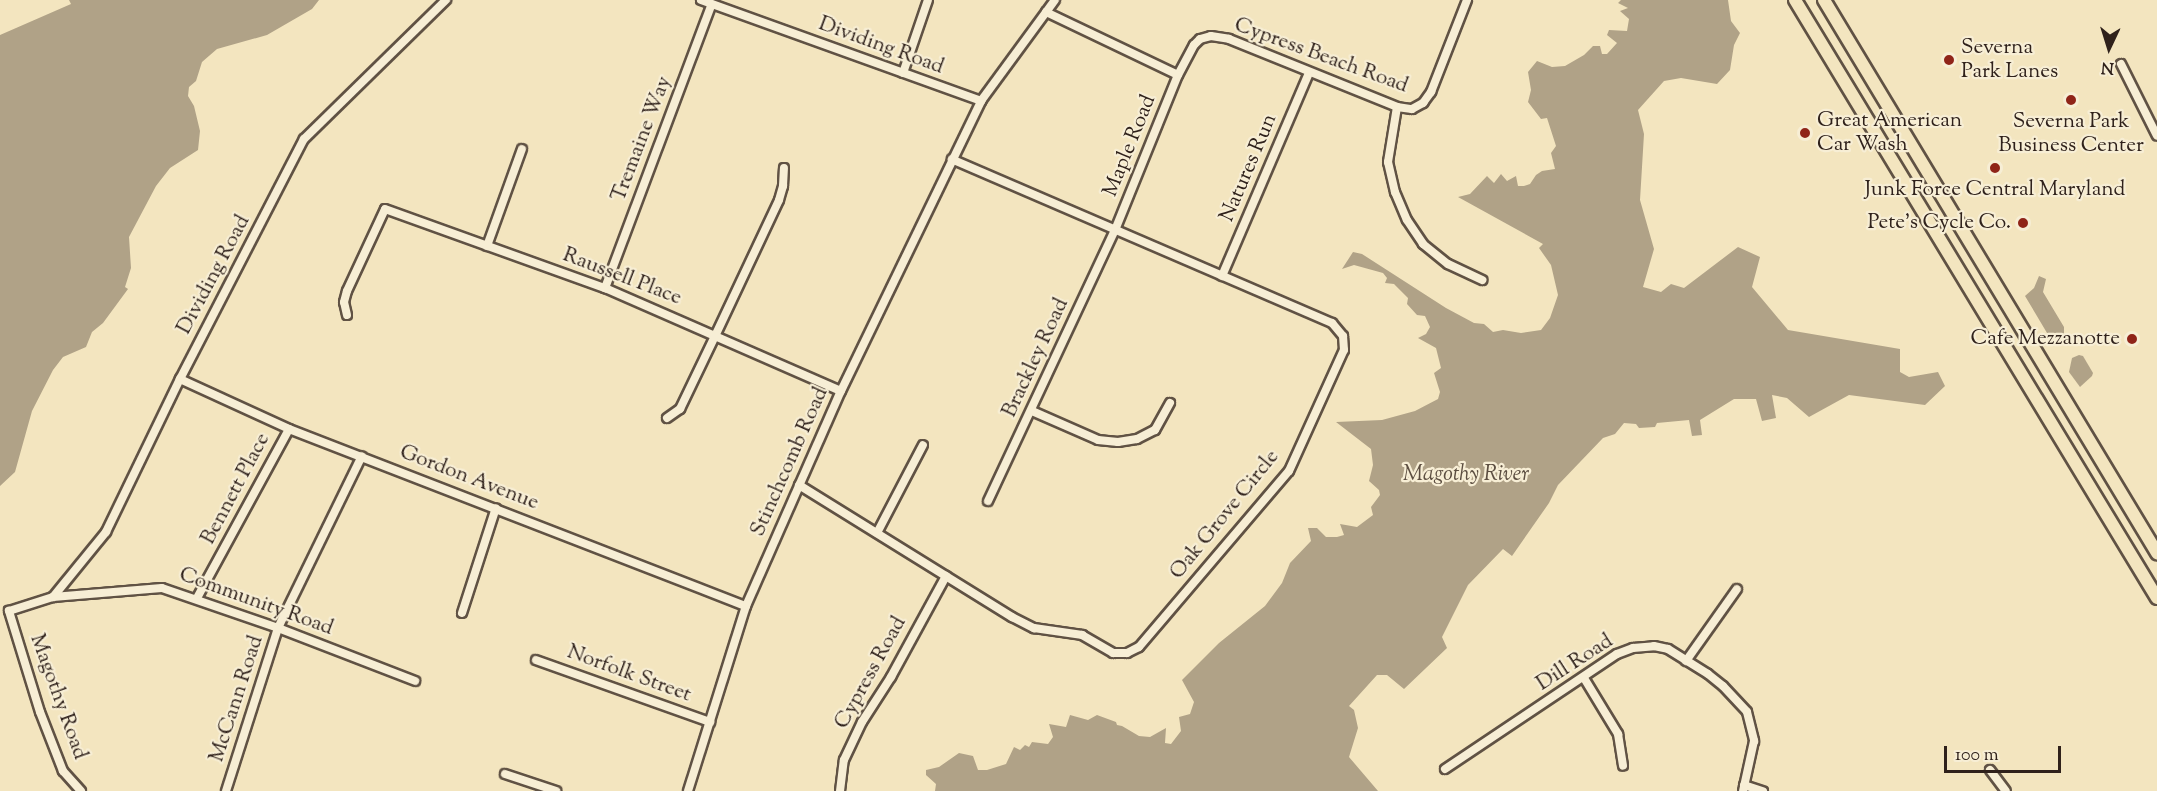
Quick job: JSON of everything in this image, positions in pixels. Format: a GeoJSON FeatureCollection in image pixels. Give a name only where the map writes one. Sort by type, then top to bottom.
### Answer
{"type":"FeatureCollection","features":[{"type":"Feature","properties":{"kind":"highway"},"geometry":{"type":"LineString","coordinates":[[1795,0],[2065,442],[2157,598]]}},
{"type":"Feature","properties":{"kind":"highway"},"geometry":{"type":"LineString","coordinates":[[1824,0],[2157,553]]}},
{"type":"Feature","properties":{"kind":"highway"},"geometry":{"type":"LineString","coordinates":[[2065,442],[2086,433]]}},
{"type":"Feature","properties":{"kind":"street","name":"Dividing Road"},"geometry":{"type":"LineString","coordinates":[[53,597],[106,532],[180,379],[304,139],[446,0]]}},
{"type":"Feature","properties":{"kind":"street","name":"Dividing Road"},"geometry":{"type":"LineString","coordinates":[[701,0],[981,101]]}},
{"type":"Feature","properties":{"kind":"street"},"geometry":{"type":"LineString","coordinates":[[903,72],[928,0]]}},
{"type":"Feature","properties":{"kind":"street","name":"Stinchcomb Road"},"geometry":{"type":"LineString","coordinates":[[688,791],[746,606],[841,391],[981,101],[1055,0]]}},
{"type":"Feature","properties":{"kind":"street","name":"Cypress Beach Road"},"geometry":{"type":"LineString","coordinates":[[1178,75],[1194,45],[1200,39],[1211,36],[1229,39],[1397,107],[1412,109],[1423,103],[1431,92],[1467,0]]}},
{"type":"Feature","properties":{"kind":"street","name":"Tremaine Way"},"geometry":{"type":"LineString","coordinates":[[605,288],[712,4]]}},
{"type":"Feature","properties":{"kind":"street"},"geometry":{"type":"LineString","coordinates":[[1046,12],[1178,75]]}},
{"type":"Feature","properties":{"kind":"street"},"geometry":{"type":"LineString","coordinates":[[2121,64],[2157,136]]}},
{"type":"Feature","properties":{"kind":"street","name":"Natures Run"},"geometry":{"type":"LineString","coordinates":[[1222,276],[1309,73]]}},
{"type":"Feature","properties":{"kind":"street","name":"Maple Road"},"geometry":{"type":"LineString","coordinates":[[1115,230],[1178,75]]}},
{"type":"Feature","properties":{"kind":"street"},"geometry":{"type":"LineString","coordinates":[[1397,107],[1388,162],[1395,192],[1407,220],[1423,244],[1448,264],[1483,280]]}},
{"type":"Feature","properties":{"kind":"street"},"geometry":{"type":"LineString","coordinates":[[487,246],[522,149]]}},
{"type":"Feature","properties":{"kind":"street","name":"Oak Grove Circle"},"geometry":{"type":"LineString","coordinates":[[799,485],[1034,628],[1083,635],[1113,652],[1127,653],[1139,647],[1289,471],[1344,350],[1343,336],[1332,323],[952,159]]}},
{"type":"Feature","properties":{"kind":"street"},"geometry":{"type":"LineString","coordinates":[[667,418],[680,409],[779,200],[784,168]]}},
{"type":"Feature","properties":{"kind":"street","name":"Raussell Place"},"geometry":{"type":"LineString","coordinates":[[347,315],[344,302],[347,291],[385,209],[605,288],[716,334],[841,391]]}},
{"type":"Feature","properties":{"kind":"street","name":"Brackley Road"},"geometry":{"type":"LineString","coordinates":[[988,501],[1115,230]]}},
{"type":"Feature","properties":{"kind":"street","name":"Gordon Avenue"},"geometry":{"type":"LineString","coordinates":[[180,379],[289,429],[746,606]]}},
{"type":"Feature","properties":{"kind":"street"},"geometry":{"type":"LineString","coordinates":[[1032,411],[1098,440],[1118,442],[1137,439],[1155,430],[1170,403]]}},
{"type":"Feature","properties":{"kind":"street","name":"Bennett Place"},"geometry":{"type":"LineString","coordinates":[[197,598],[289,429]]}},
{"type":"Feature","properties":{"kind":"street"},"geometry":{"type":"LineString","coordinates":[[876,533],[923,445]]}},
{"type":"Feature","properties":{"kind":"street","name":"McCann Road"},"geometry":{"type":"LineString","coordinates":[[226,791],[278,628],[362,456]]}},
{"type":"Feature","properties":{"kind":"street"},"geometry":{"type":"LineString","coordinates":[[462,614],[496,508]]}},
{"type":"Feature","properties":{"kind":"street","name":"Cypress Road"},"geometry":{"type":"LineString","coordinates":[[840,791],[844,760],[862,722],[891,677],[946,576]]}},
{"type":"Feature","properties":{"kind":"street","name":"Community Road"},"geometry":{"type":"LineString","coordinates":[[9,612],[53,597],[162,588],[197,598],[416,681]]}},
{"type":"Feature","properties":{"kind":"street"},"geometry":{"type":"LineString","coordinates":[[1686,661],[1737,590]]}},
{"type":"Feature","properties":{"kind":"street","name":"Magothy Road"},"geometry":{"type":"LineString","coordinates":[[9,612],[40,712],[63,771],[81,791]]}},
{"type":"Feature","properties":{"kind":"street","name":"Dill Road"},"geometry":{"type":"LineString","coordinates":[[1445,769],[1617,654],[1644,646],[1668,649],[1723,686],[1749,717],[1754,741],[1743,788]]}},
{"type":"Feature","properties":{"kind":"street","name":"Norfolk Street"},"geometry":{"type":"LineString","coordinates":[[536,660],[710,722]]}},
{"type":"Feature","properties":{"kind":"street"},"geometry":{"type":"LineString","coordinates":[[1584,678],[1618,734],[1623,766]]}},
{"type":"Feature","properties":{"kind":"street"},"geometry":{"type":"LineString","coordinates":[[1990,770],[2006,791]]}},
{"type":"Feature","properties":{"kind":"street"},"geometry":{"type":"LineString","coordinates":[[505,774],[556,791]]}},
{"type":"Feature","properties":{"kind":"street"},"geometry":{"type":"LineString","coordinates":[[1743,788],[1763,791]]}},
{"type":"Feature","properties":{"kind":"water"},"geometry":{"type":"Polygon","coordinates":[[[69,0],[319,0],[312,9],[267,35],[217,49],[202,62],[196,81],[189,87],[188,96],[194,106],[200,131],[198,150],[170,168],[156,186],[129,237],[131,268],[125,287],[128,289],[103,323],[92,332],[86,347],[63,357],[53,370],[32,411],[15,472],[0,486],[0,35],[71,4],[69,0]]]}},
{"type":"Feature","properties":{"kind":"water","name":"Magothy River"},"geometry":{"type":"Polygon","coordinates":[[[1621,0],[1728,0],[1731,21],[1740,33],[1734,45],[1730,70],[1717,84],[1681,78],[1664,81],[1638,110],[1644,134],[1640,200],[1654,249],[1643,287],[1661,292],[1671,284],[1684,288],[1738,247],[1760,257],[1752,287],[1788,330],[1900,349],[1900,372],[1909,377],[1938,372],[1945,386],[1925,405],[1849,395],[1809,417],[1787,398],[1772,395],[1776,418],[1762,421],[1756,399],[1734,399],[1700,420],[1702,435],[1692,436],[1689,420],[1657,423],[1655,427],[1639,428],[1636,424],[1624,423],[1615,434],[1603,438],[1558,485],[1549,503],[1512,556],[1503,549],[1468,585],[1442,637],[1447,648],[1404,689],[1387,675],[1377,675],[1349,706],[1354,710],[1358,728],[1349,757],[1378,791],[935,791],[936,784],[926,775],[926,770],[939,767],[959,753],[973,756],[978,770],[987,770],[1006,764],[1014,747],[1020,750],[1025,745],[1029,747],[1032,742],[1048,744],[1053,737],[1049,724],[1066,727],[1070,715],[1088,720],[1097,715],[1116,722],[1117,725],[1139,736],[1150,737],[1166,728],[1165,743],[1171,744],[1181,731],[1179,717],[1190,714],[1194,702],[1182,680],[1219,643],[1265,606],[1282,583],[1290,563],[1311,541],[1308,528],[1317,528],[1326,537],[1337,537],[1344,535],[1340,524],[1357,527],[1373,515],[1371,507],[1380,495],[1379,490],[1369,481],[1373,465],[1371,449],[1336,422],[1382,420],[1415,411],[1438,399],[1440,392],[1434,373],[1441,368],[1436,348],[1418,338],[1426,334],[1430,327],[1425,316],[1417,315],[1407,304],[1408,298],[1394,284],[1385,283],[1387,278],[1383,273],[1354,265],[1342,269],[1353,252],[1362,254],[1446,308],[1474,323],[1484,324],[1493,332],[1503,330],[1521,333],[1541,330],[1550,318],[1558,295],[1551,265],[1539,248],[1543,244],[1458,197],[1470,194],[1487,176],[1494,183],[1501,174],[1507,181],[1516,176],[1518,186],[1524,186],[1530,184],[1542,171],[1555,169],[1551,153],[1556,146],[1547,118],[1541,119],[1528,102],[1531,90],[1528,72],[1537,61],[1552,67],[1565,66],[1584,55],[1593,46],[1600,46],[1602,54],[1607,54],[1617,43],[1607,35],[1609,30],[1627,31],[1629,19],[1620,11],[1628,8],[1618,3],[1621,0]]]}},
{"type":"Feature","properties":{"kind":"water"},"geometry":{"type":"Polygon","coordinates":[[[2039,276],[2046,279],[2043,292],[2064,327],[2064,337],[2059,340],[2050,338],[2025,296],[2034,288],[2039,276]]]}},
{"type":"Feature","properties":{"kind":"water"},"geometry":{"type":"Polygon","coordinates":[[[2083,356],[2093,373],[2080,387],[2069,372],[2072,358],[2083,356]]]}},
{"type":"Feature","properties":{"kind":"place","name":"Severna Park Lanes"},"geometry":{"type":"Point","coordinates":[1949,60]}},
{"type":"Feature","properties":{"kind":"place","name":"Severna Park Business Center"},"geometry":{"type":"Point","coordinates":[2071,100]}},
{"type":"Feature","properties":{"kind":"place","name":"Great American Car Wash"},"geometry":{"type":"Point","coordinates":[1805,133]}},
{"type":"Feature","properties":{"kind":"place","name":"Junk Force Central Maryland"},"geometry":{"type":"Point","coordinates":[1995,168]}},
{"type":"Feature","properties":{"kind":"place","name":"Pete's Cycle Co."},"geometry":{"type":"Point","coordinates":[2023,223]}},
{"type":"Feature","properties":{"kind":"place","name":"Cafe Mezzanotte"},"geometry":{"type":"Point","coordinates":[2132,339]}}]}
